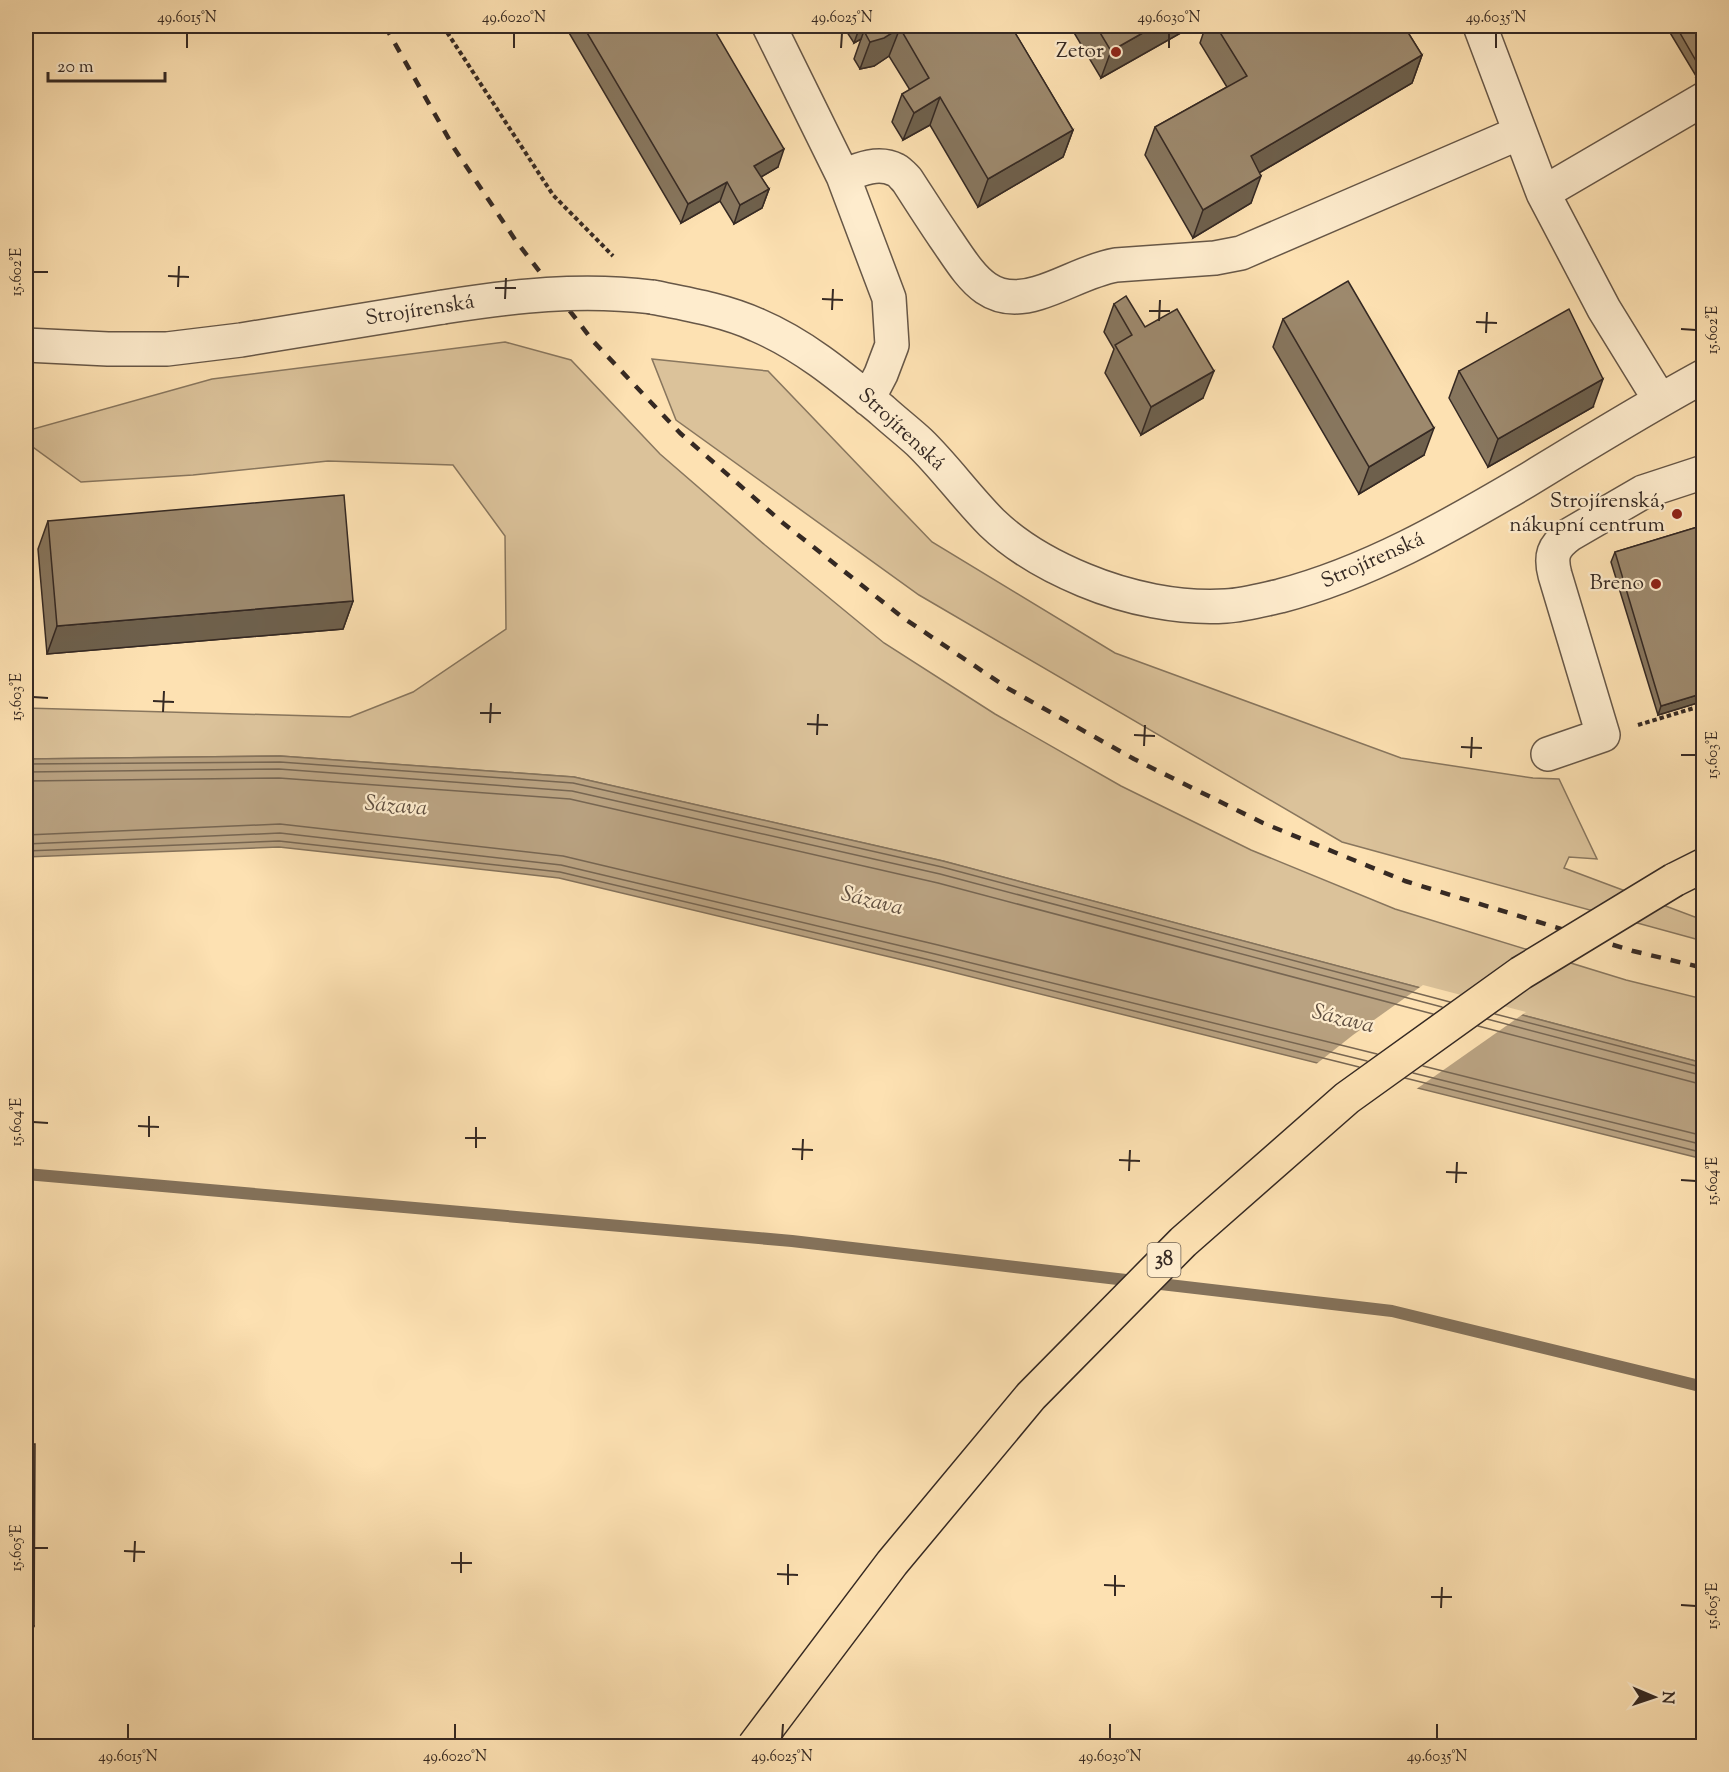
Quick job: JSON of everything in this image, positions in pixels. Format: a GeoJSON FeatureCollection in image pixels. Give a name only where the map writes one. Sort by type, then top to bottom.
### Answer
{"type":"FeatureCollection","features":[{"type":"Feature","properties":{"kind":"main road","name":"38"},"geometry":{"type":"LineString","coordinates":[[754,1746],[892,1563],[1031,1396],[1183,1242],[1347,1098],[1521,973],[1674,880],[1704,865]]}},
{"type":"Feature","properties":{"kind":"street"},"geometry":{"type":"LineString","coordinates":[[769,26],[843,176],[889,298],[892,345],[868,399]]}},
{"type":"Feature","properties":{"kind":"street"},"geometry":{"type":"LineString","coordinates":[[1480,26],[1543,193],[1604,309],[1660,400]]}},
{"type":"Feature","properties":{"kind":"street"},"geometry":{"type":"LineString","coordinates":[[1543,193],[1704,99]]}},
{"type":"Feature","properties":{"kind":"street"},"geometry":{"type":"LineString","coordinates":[[843,176],[863,167],[878,166],[896,170],[907,180],[971,277],[989,290],[1005,297],[1020,297],[1039,293],[1101,268],[1116,265],[1215,258],[1241,253],[1519,133]]}},
{"type":"Feature","properties":{"kind":"street","name":"Strojírenská"},"geometry":{"type":"LineString","coordinates":[[26,345],[108,350],[167,349],[241,340],[505,297],[537,294],[617,293],[652,297],[706,308],[756,324],[799,347],[828,367],[920,443],[992,522],[1024,550],[1053,567],[1122,594],[1158,602],[1201,607],[1229,606],[1268,599],[1311,588],[1350,574],[1455,523],[1704,376]]}},
{"type":"Feature","properties":{"kind":"street"},"geometry":{"type":"LineString","coordinates":[[1548,754],[1604,735],[1555,575],[1552,564],[1554,552],[1560,542],[1569,535],[1643,492],[1704,472]]}},
{"type":"Feature","properties":{"kind":"path"},"geometry":{"type":"LineString","coordinates":[[444,26],[553,195],[652,297]]}},
{"type":"Feature","properties":{"kind":"path"},"geometry":{"type":"LineString","coordinates":[[1604,735],[1704,705]]}},
{"type":"Feature","properties":{"kind":"shaded area"},"geometry":{"type":"Polygon","coordinates":[[[505,342],[571,360],[660,454],[765,545],[884,643],[995,714],[1121,786],[1251,850],[1395,909],[1626,980],[1703,999],[1703,1063],[943,861],[574,777],[280,756],[26,759],[26,708],[350,717],[413,692],[506,629],[505,536],[453,465],[328,461],[193,475],[81,482],[26,442],[26,431],[212,379],[505,342]]]}},
{"type":"Feature","properties":{"kind":"shaded area"},"geometry":{"type":"Polygon","coordinates":[[[652,359],[768,371],[932,542],[1115,653],[1401,758],[1533,778],[1559,779],[1597,859],[1569,857],[1564,868],[1703,920],[1703,941],[1342,842],[919,595],[676,420],[652,359]]]}},
{"type":"Feature","properties":{"kind":"water","name":"Sázava"},"geometry":{"type":"Polygon","coordinates":[[[280,756],[574,777],[943,861],[1703,1063],[1703,1159],[932,967],[559,878],[279,847],[26,857],[26,759],[280,756]]]}},
{"type":"Feature","properties":{"kind":"pier"},"geometry":{"type":"Polygon","coordinates":[[[1423,985],[1526,1012],[1415,1090],[1315,1065],[1353,1035],[1423,985]]]}},
{"type":"Feature","properties":{"kind":"building"},"geometry":{"type":"Polygon","coordinates":[[[583,26],[712,26],[784,149],[754,166],[769,189],[740,205],[727,182],[688,204],[583,26]]]}},
{"type":"Feature","properties":{"kind":"building"},"geometry":{"type":"Polygon","coordinates":[[[870,26],[1011,26],[1073,130],[988,179],[940,97],[914,113],[902,94],[929,78],[900,28],[884,38],[870,42],[864,31],[870,26]]]}},
{"type":"Feature","properties":{"kind":"building"},"geometry":{"type":"Polygon","coordinates":[[[1096,26],[1155,26],[1111,51],[1096,26]]]}},
{"type":"Feature","properties":{"kind":"building"},"geometry":{"type":"Polygon","coordinates":[[[1216,26],[1404,26],[1422,55],[1251,156],[1261,176],[1203,210],[1155,127],[1247,76],[1216,26]]]}},
{"type":"Feature","properties":{"kind":"building"},"geometry":{"type":"Polygon","coordinates":[[[1676,26],[1704,26],[1704,64],[1699,66],[1676,26]]]}},
{"type":"Feature","properties":{"kind":"building"},"geometry":{"type":"Polygon","coordinates":[[[1348,281],[1434,428],[1369,467],[1283,319],[1348,281]]]}},
{"type":"Feature","properties":{"kind":"building"},"geometry":{"type":"Polygon","coordinates":[[[1126,296],[1145,327],[1177,309],[1214,371],[1151,407],[1115,345],[1132,335],[1114,304],[1126,296]]]}},
{"type":"Feature","properties":{"kind":"building"},"geometry":{"type":"Polygon","coordinates":[[[1569,309],[1603,379],[1498,439],[1459,371],[1569,309]]]}},
{"type":"Feature","properties":{"kind":"building"},"geometry":{"type":"Polygon","coordinates":[[[344,495],[353,601],[57,626],[48,521],[344,495]]]}},
{"type":"Feature","properties":{"kind":"building"},"geometry":{"type":"Polygon","coordinates":[[[1704,525],[1704,693],[1661,706],[1615,552],[1704,525]]]}},
{"type":"Feature","properties":{"kind":"building"},"geometry":{"type":"Polygon","coordinates":[[[26,1444],[35,1444],[34,1626],[26,1626],[26,1444]]]}},
{"type":"Feature","properties":{"kind":"waterway"},"geometry":{"type":"LineString","coordinates":[[26,1174],[792,1241],[1392,1311],[1704,1387]]}},
{"type":"Feature","properties":{"kind":"railway"},"geometry":{"type":"LineString","coordinates":[[385,26],[454,148],[516,241],[593,341],[680,433],[783,523],[902,617],[1009,689],[1134,759],[1263,823],[1405,881],[1633,951],[1704,968]]}},
{"type":"Feature","properties":{"kind":"place","name":"Zetor"},"geometry":{"type":"Point","coordinates":[1116,52]}},
{"type":"Feature","properties":{"kind":"place","name":"Strojírenská, nákupní centrum"},"geometry":{"type":"Point","coordinates":[1677,514]}},
{"type":"Feature","properties":{"kind":"place","name":"Breno"},"geometry":{"type":"Point","coordinates":[1656,584]}}]}
